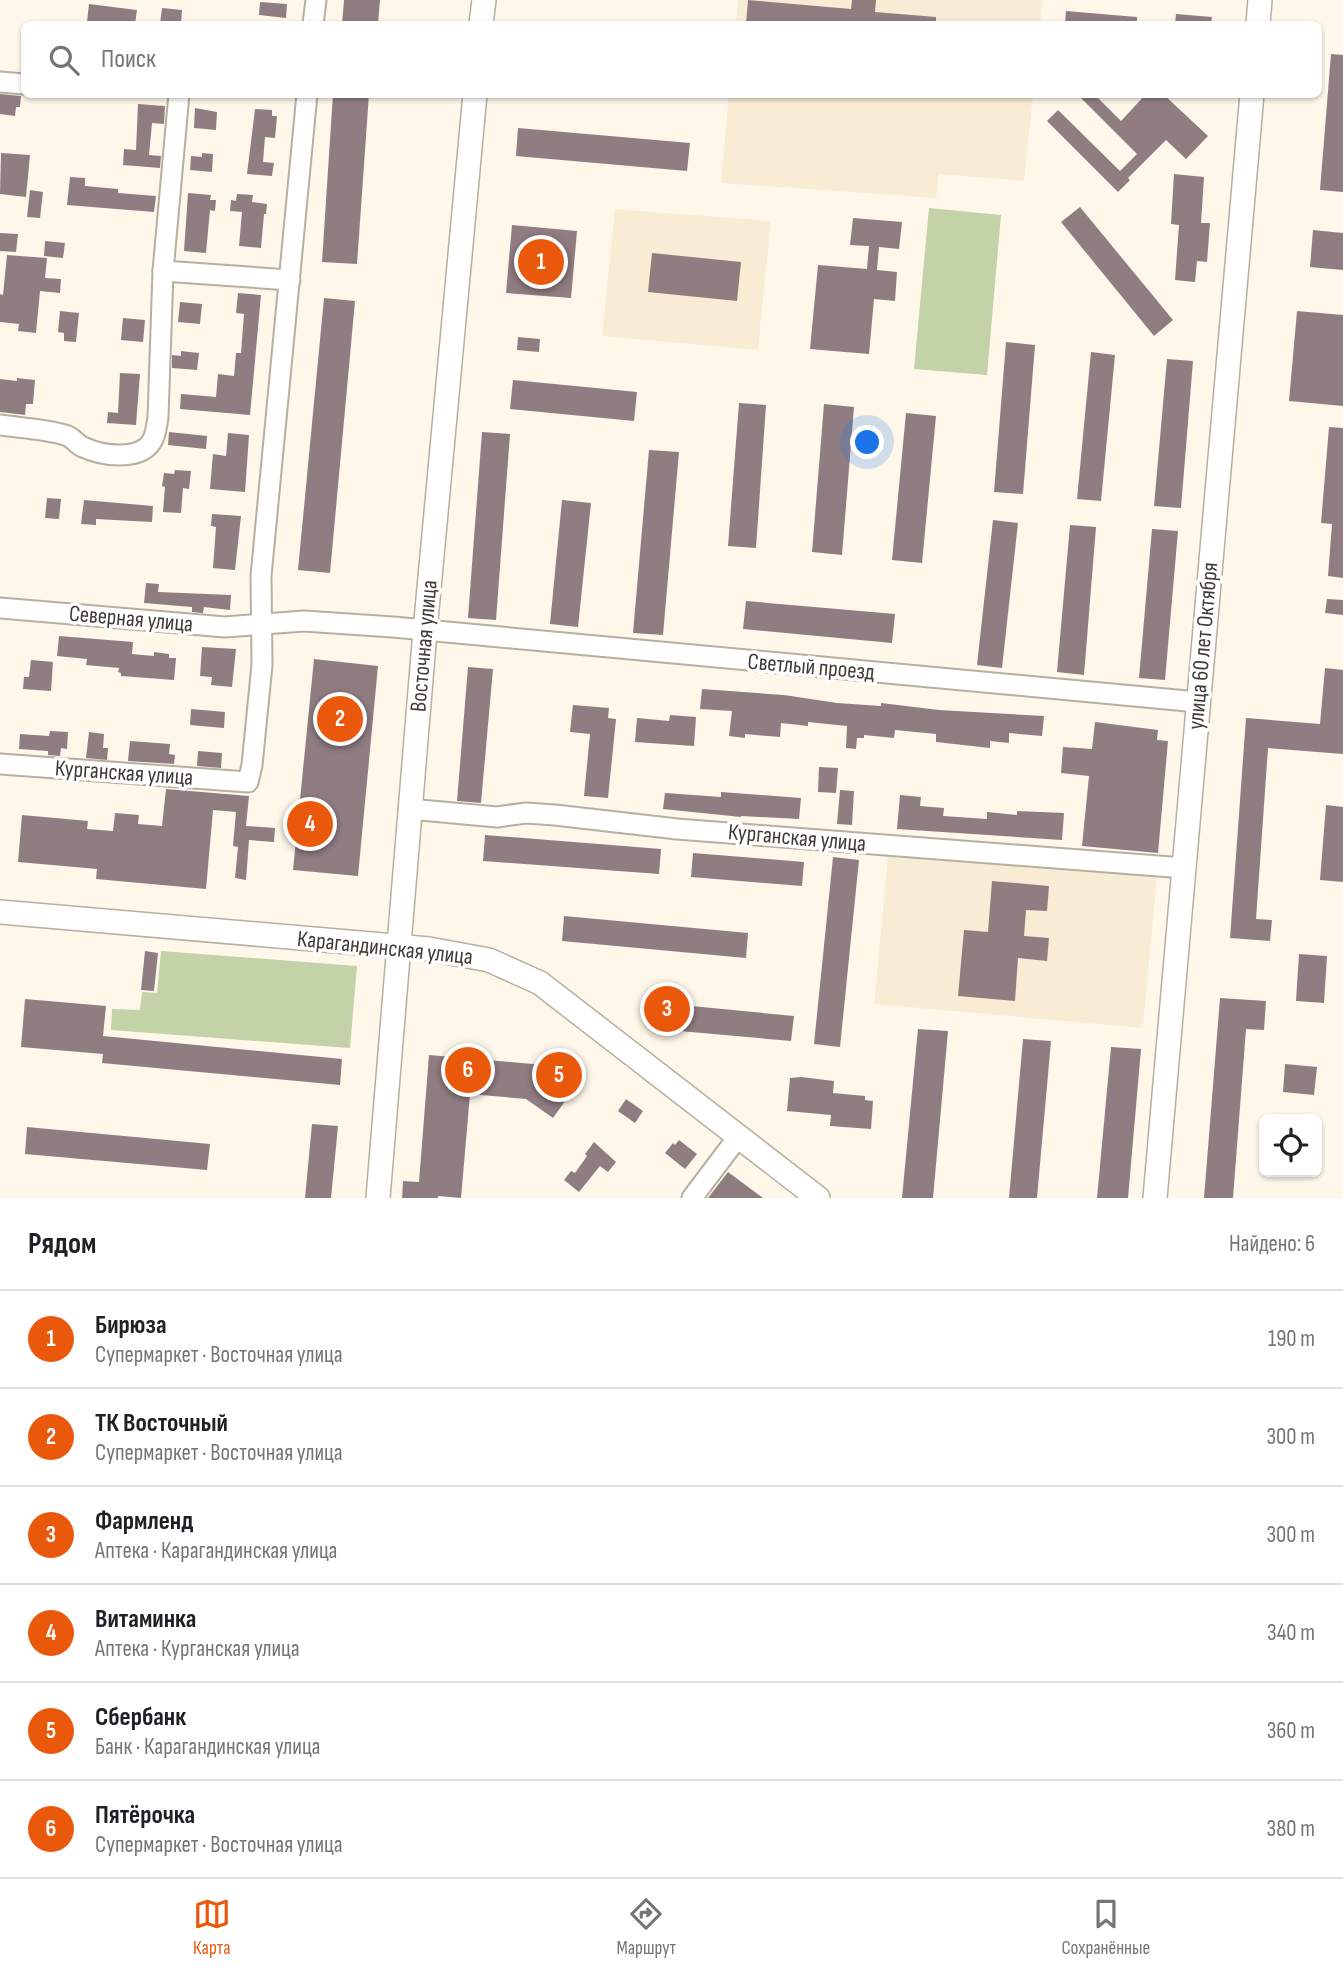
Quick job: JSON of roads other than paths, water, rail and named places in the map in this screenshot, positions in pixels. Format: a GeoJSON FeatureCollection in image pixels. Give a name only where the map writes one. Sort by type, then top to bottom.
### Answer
{"type":"FeatureCollection","features":[{"type":"Feature","properties":{"kind":"main road"},"geometry":{"type":"LineString","coordinates":[[481,21],[484,0]]}},
{"type":"Feature","properties":{"kind":"main road"},"geometry":{"type":"LineString","coordinates":[[1258,21],[1260,0]]}},
{"type":"Feature","properties":{"kind":"main road","name":"Восточная улица"},"geometry":{"type":"LineString","coordinates":[[378,1198],[425,631],[475,98]]}},
{"type":"Feature","properties":{"kind":"main road","name":"улица 60 лет Октября"},"geometry":{"type":"LineString","coordinates":[[1155,1198],[1252,98]]}},
{"type":"Feature","properties":{"kind":"main road","name":"Карагандинская улица"},"geometry":{"type":"LineString","coordinates":[[0,912],[399,946],[489,960],[540,983],[818,1198]]}},
{"type":"Feature","properties":{"kind":"street"},"geometry":{"type":"LineString","coordinates":[[313,21],[316,0]]}},
{"type":"Feature","properties":{"kind":"street"},"geometry":{"type":"LineString","coordinates":[[0,82],[21,84]]}},
{"type":"Feature","properties":{"kind":"street"},"geometry":{"type":"LineString","coordinates":[[263,624],[261,576],[307,98]]}},
{"type":"Feature","properties":{"kind":"street"},"geometry":{"type":"LineString","coordinates":[[0,425],[59,433],[70,436],[81,447],[104,453],[129,455],[144,449],[153,439],[158,417],[163,271],[179,101]]}},
{"type":"Feature","properties":{"kind":"street"},"geometry":{"type":"LineString","coordinates":[[163,271],[290,280]]}},
{"type":"Feature","properties":{"kind":"street","name":"Северная улица"},"geometry":{"type":"LineString","coordinates":[[0,608],[225,627],[304,621],[425,631]]}},
{"type":"Feature","properties":{"kind":"street","name":"Курганская улица"},"geometry":{"type":"LineString","coordinates":[[0,764],[248,782],[262,665],[263,624]]}},
{"type":"Feature","properties":{"kind":"street","name":"Светлый проезд"},"geometry":{"type":"LineString","coordinates":[[425,631],[1198,702]]}},
{"type":"Feature","properties":{"kind":"street","name":"Курганская улица"},"geometry":{"type":"LineString","coordinates":[[410,809],[497,817],[526,813],[555,815],[677,829],[1184,868]]}},
{"type":"Feature","properties":{"kind":"street"},"geometry":{"type":"LineString","coordinates":[[692,1198],[738,1137]]}},
{"type":"Feature","properties":{"kind":"place","name":"Бирюза"},"geometry":{"type":"Point","coordinates":[541,262]}},
{"type":"Feature","properties":{"kind":"place","name":"ТК Восточный"},"geometry":{"type":"Point","coordinates":[340,719]}},
{"type":"Feature","properties":{"kind":"place","name":"Витаминка"},"geometry":{"type":"Point","coordinates":[310,824]}},
{"type":"Feature","properties":{"kind":"place","name":"Фармленд"},"geometry":{"type":"Point","coordinates":[667,1009]}},
{"type":"Feature","properties":{"kind":"place","name":"Пятёрочка"},"geometry":{"type":"Point","coordinates":[468,1070]}},
{"type":"Feature","properties":{"kind":"place","name":"Сбербанк"},"geometry":{"type":"Point","coordinates":[559,1075]}}]}
